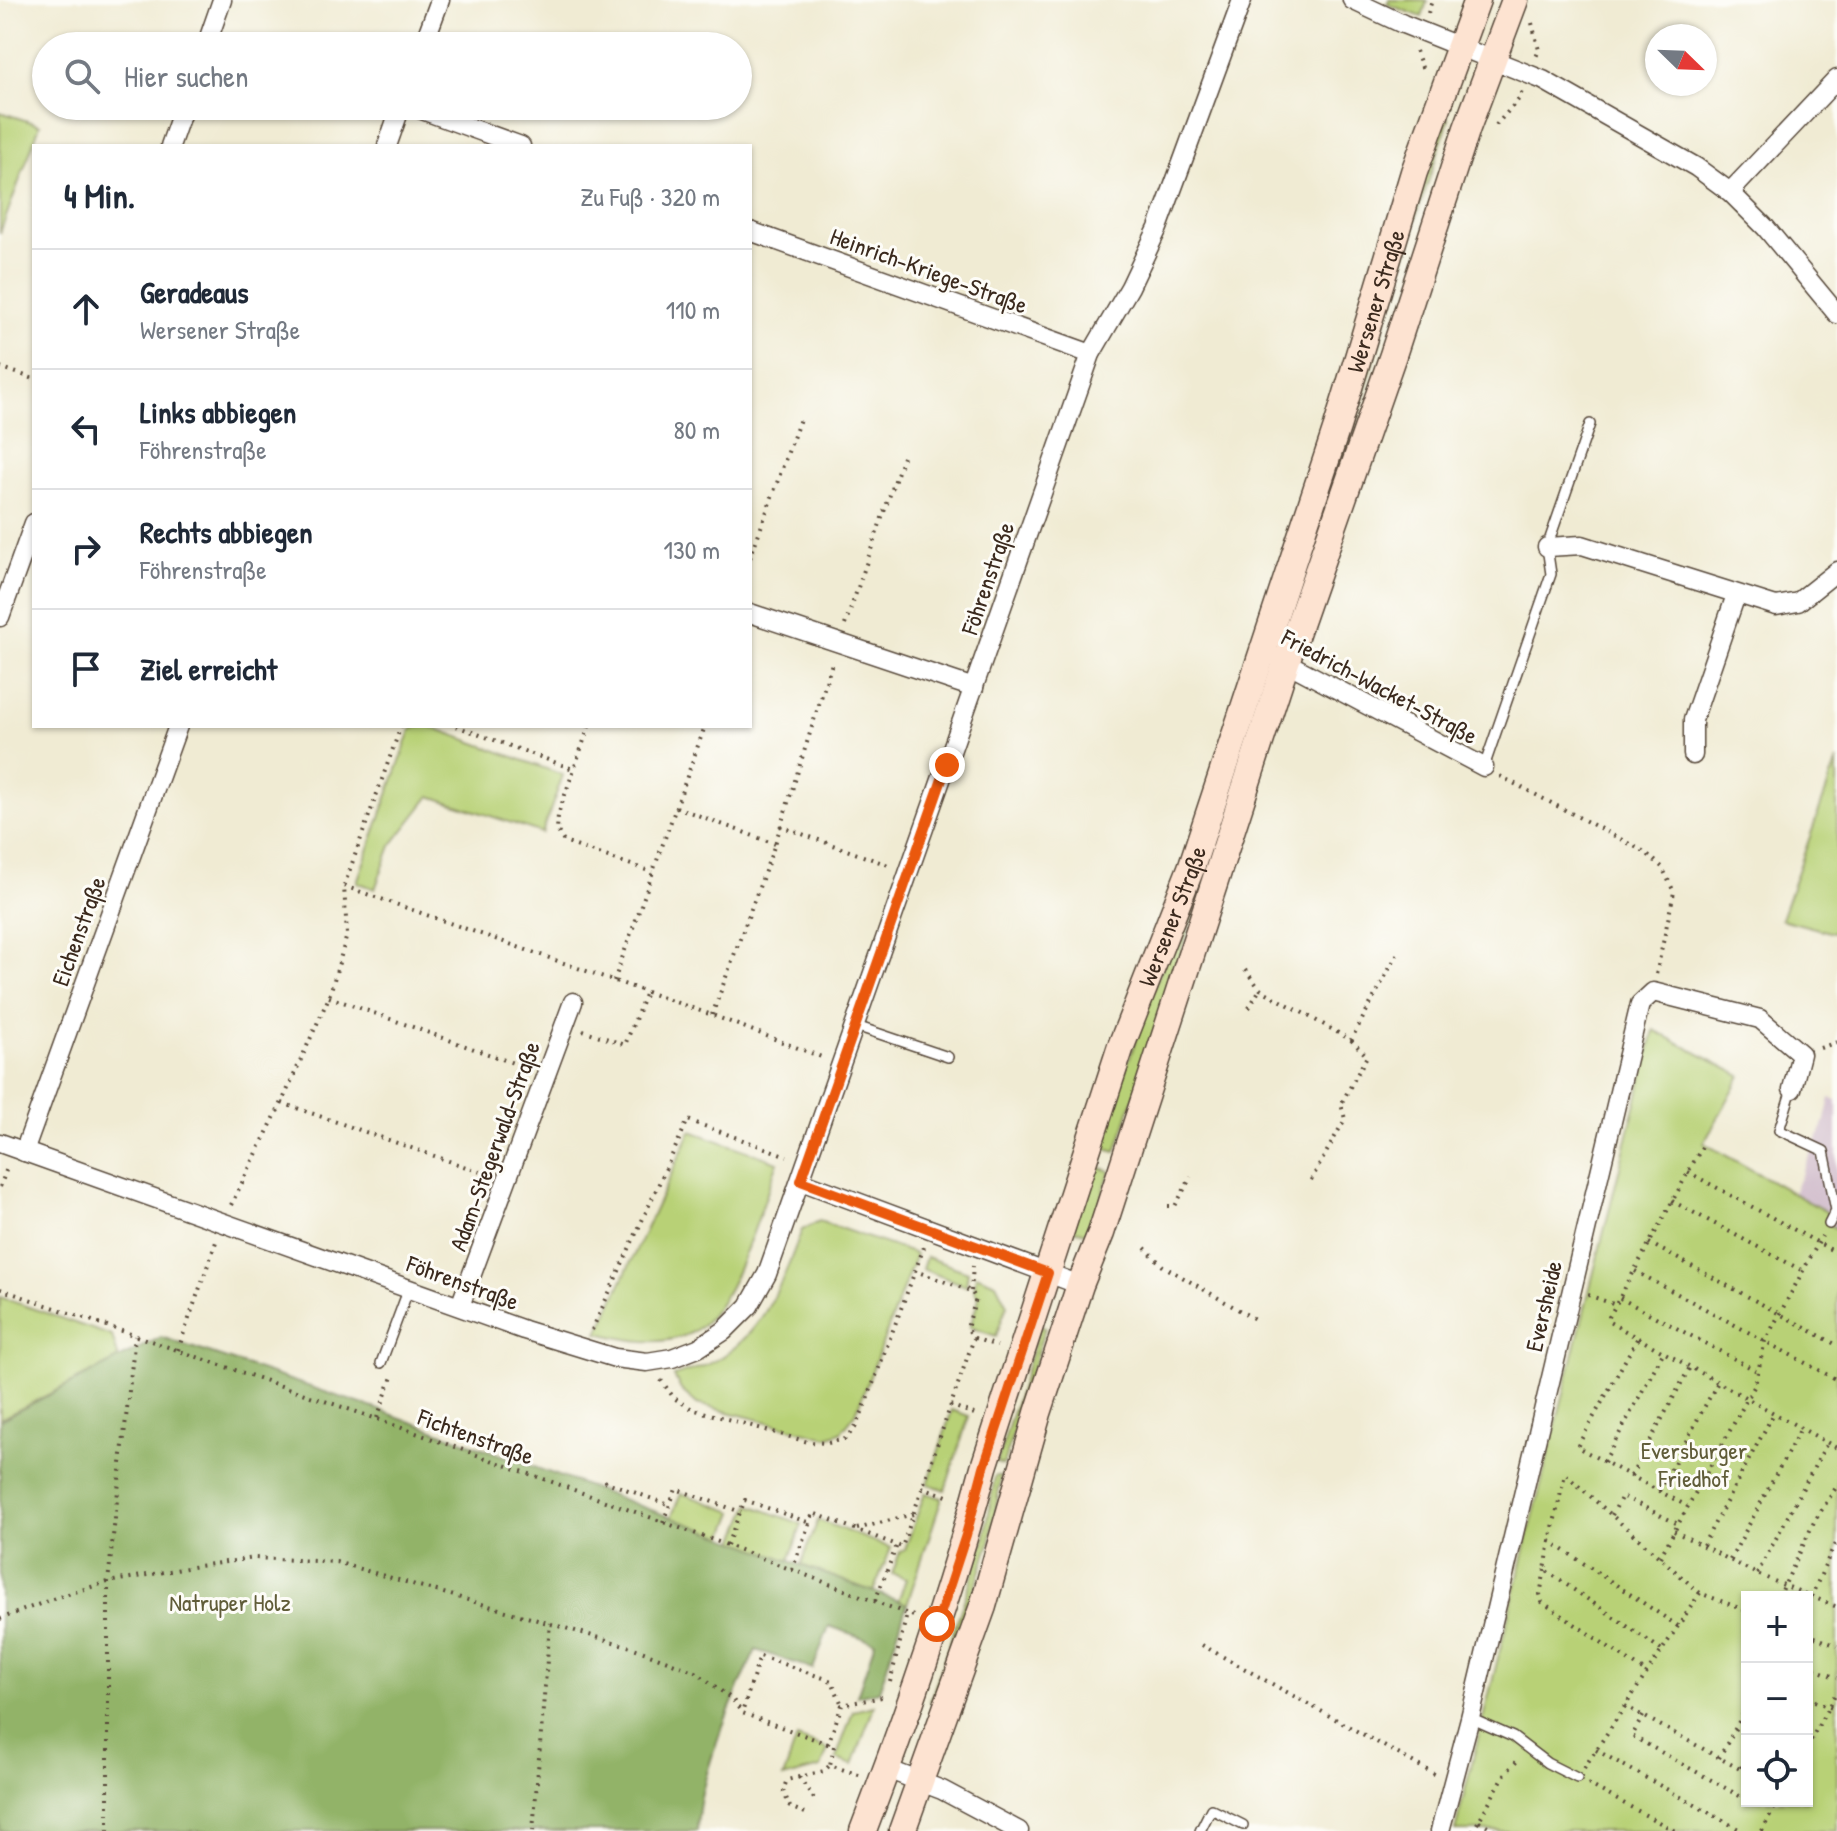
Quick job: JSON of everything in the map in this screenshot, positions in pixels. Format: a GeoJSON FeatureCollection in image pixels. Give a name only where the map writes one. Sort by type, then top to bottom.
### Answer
{"type":"FeatureCollection","features":[{"type":"Feature","properties":{"kind":"main road","name":"Wersener Straße"},"geometry":{"type":"LineString","coordinates":[[863,1831],[937,1624],[984,1467],[1121,1046],[1191,868],[1337,427],[1414,172],[1477,0]]}},
{"type":"Feature","properties":{"kind":"main road","name":"Wersener Straße"},"geometry":{"type":"LineString","coordinates":[[902,1831],[993,1574],[1020,1469],[1080,1285],[1101,1233],[1286,662],[1397,342],[1467,128],[1515,0]]}},
{"type":"Feature","properties":{"kind":"street"},"geometry":{"type":"LineString","coordinates":[[211,32],[222,0]]}},
{"type":"Feature","properties":{"kind":"street"},"geometry":{"type":"LineString","coordinates":[[428,32],[440,0]]}},
{"type":"Feature","properties":{"kind":"street","name":"Föhrenstraße"},"geometry":{"type":"LineString","coordinates":[[0,1143],[587,1351],[647,1362],[672,1358],[698,1348],[724,1331],[749,1306],[767,1274],[1091,354],[1130,287],[1158,228],[1242,0]]}},
{"type":"Feature","properties":{"kind":"street"},"geometry":{"type":"LineString","coordinates":[[1352,0],[1529,74],[1666,148],[1730,192],[1766,228],[1837,314]]}},
{"type":"Feature","properties":{"kind":"street"},"geometry":{"type":"LineString","coordinates":[[1730,192],[1837,79]]}},
{"type":"Feature","properties":{"kind":"street"},"geometry":{"type":"LineString","coordinates":[[171,144],[179,120]]}},
{"type":"Feature","properties":{"kind":"street"},"geometry":{"type":"LineString","coordinates":[[388,144],[396,120]]}},
{"type":"Feature","properties":{"kind":"street"},"geometry":{"type":"LineString","coordinates":[[450,120],[516,144]]}},
{"type":"Feature","properties":{"kind":"street","name":"Heinrich-Kriege-Straße"},"geometry":{"type":"LineString","coordinates":[[752,232],[1091,354]]}},
{"type":"Feature","properties":{"kind":"street"},"geometry":{"type":"LineString","coordinates":[[0,617],[32,529]]}},
{"type":"Feature","properties":{"kind":"street"},"geometry":{"type":"LineString","coordinates":[[1547,547],[1582,545],[1776,606],[1798,602],[1837,571]]}},
{"type":"Feature","properties":{"kind":"street"},"geometry":{"type":"LineString","coordinates":[[1693,755],[1693,720],[1736,595]]}},
{"type":"Feature","properties":{"kind":"street"},"geometry":{"type":"LineString","coordinates":[[752,614],[974,688]]}},
{"type":"Feature","properties":{"kind":"street","name":"Friedrich-Wacket-Straße"},"geometry":{"type":"LineString","coordinates":[[1261,651],[1484,767]]}},
{"type":"Feature","properties":{"kind":"street","name":"Eichenstraße"},"geometry":{"type":"LineString","coordinates":[[24,1152],[177,728]]}},
{"type":"Feature","properties":{"kind":"street"},"geometry":{"type":"LineString","coordinates":[[1653,992],[1760,1019],[1801,1054],[1792,1089]]}},
{"type":"Feature","properties":{"kind":"street","name":"Eversheide"},"geometry":{"type":"LineString","coordinates":[[1440,1831],[1470,1718],[1640,1004],[1653,992]]}},
{"type":"Feature","properties":{"kind":"street","name":"Adam-Stegerwald-Straße"},"geometry":{"type":"LineString","coordinates":[[460,1306],[573,1002]]}},
{"type":"Feature","properties":{"kind":"street"},"geometry":{"type":"LineString","coordinates":[[804,1172],[931,1229],[1080,1285]]}},
{"type":"Feature","properties":{"kind":"street"},"geometry":{"type":"LineString","coordinates":[[887,1769],[982,1810],[1019,1831]]}},
{"type":"Feature","properties":{"kind":"lane","name":"Friedrich-Wacket-Straße"},"geometry":{"type":"LineString","coordinates":[[1484,767],[1551,574],[1547,547],[1590,424]]}},
{"type":"Feature","properties":{"kind":"lane"},"geometry":{"type":"LineString","coordinates":[[856,1026],[948,1057]]}},
{"type":"Feature","properties":{"kind":"lane"},"geometry":{"type":"LineString","coordinates":[[1792,1089],[1779,1130],[1824,1151],[1836,1210],[1829,1224]]}},
{"type":"Feature","properties":{"kind":"lane"},"geometry":{"type":"LineString","coordinates":[[381,1363],[409,1288]]}},
{"type":"Feature","properties":{"kind":"lane"},"geometry":{"type":"LineString","coordinates":[[1470,1718],[1513,1737],[1528,1751],[1577,1778]]}},
{"type":"Feature","properties":{"kind":"lane"},"geometry":{"type":"LineString","coordinates":[[1200,1831],[1211,1809],[1243,1825]]}},
{"type":"Feature","properties":{"kind":"path"},"geometry":{"type":"LineString","coordinates":[[1494,127],[1519,99],[1539,50],[1532,23]]}},
{"type":"Feature","properties":{"kind":"path"},"geometry":{"type":"LineString","coordinates":[[0,367],[32,378]]}},
{"type":"Feature","properties":{"kind":"path"},"geometry":{"type":"LineString","coordinates":[[752,552],[801,416]]}},
{"type":"Feature","properties":{"kind":"path"},"geometry":{"type":"LineString","coordinates":[[712,1015],[775,844],[838,643],[903,457]]}},
{"type":"Feature","properties":{"kind":"path"},"geometry":{"type":"LineString","coordinates":[[178,1350],[222,1223],[282,1102],[329,997],[347,935],[344,886],[400,728]]}},
{"type":"Feature","properties":{"kind":"path"},"geometry":{"type":"LineString","coordinates":[[461,728],[573,769]]}},
{"type":"Feature","properties":{"kind":"path"},"geometry":{"type":"LineString","coordinates":[[588,728],[558,815],[557,830],[564,842],[652,872]]}},
{"type":"Feature","properties":{"kind":"path"},"geometry":{"type":"LineString","coordinates":[[614,981],[704,728]]}},
{"type":"Feature","properties":{"kind":"path"},"geometry":{"type":"LineString","coordinates":[[1484,767],[1645,852],[1662,867],[1674,892],[1653,992]]}},
{"type":"Feature","properties":{"kind":"path"},"geometry":{"type":"LineString","coordinates":[[676,807],[775,844]]}},
{"type":"Feature","properties":{"kind":"path"},"geometry":{"type":"LineString","coordinates":[[780,826],[910,873]]}},
{"type":"Feature","properties":{"kind":"path"},"geometry":{"type":"LineString","coordinates":[[344,886],[712,1015],[842,1065]]}},
{"type":"Feature","properties":{"kind":"path"},"geometry":{"type":"LineString","coordinates":[[1351,1040],[1399,951]]}},
{"type":"Feature","properties":{"kind":"path"},"geometry":{"type":"LineString","coordinates":[[1245,970],[1260,989],[1351,1040],[1367,1056],[1341,1104],[1345,1119],[1311,1180]]}},
{"type":"Feature","properties":{"kind":"path"},"geometry":{"type":"LineString","coordinates":[[1249,1008],[1260,989]]}},
{"type":"Feature","properties":{"kind":"path"},"geometry":{"type":"LineString","coordinates":[[565,1023],[625,1045],[646,992]]}},
{"type":"Feature","properties":{"kind":"path"},"geometry":{"type":"LineString","coordinates":[[329,997],[545,1074]]}},
{"type":"Feature","properties":{"kind":"path"},"geometry":{"type":"LineString","coordinates":[[282,1102],[507,1181]]}},
{"type":"Feature","properties":{"kind":"path"},"geometry":{"type":"LineString","coordinates":[[587,1351],[591,1332],[688,1120],[804,1172]]}},
{"type":"Feature","properties":{"kind":"path"},"geometry":{"type":"LineString","coordinates":[[1702,1147],[1609,1322],[1837,1448]]}},
{"type":"Feature","properties":{"kind":"path"},"geometry":{"type":"LineString","coordinates":[[1688,1172],[1837,1253]]}},
{"type":"Feature","properties":{"kind":"path"},"geometry":{"type":"LineString","coordinates":[[1168,1206],[1175,1206],[1191,1177]]}},
{"type":"Feature","properties":{"kind":"path"},"geometry":{"type":"LineString","coordinates":[[1672,1201],[1803,1271]]}},
{"type":"Feature","properties":{"kind":"path"},"geometry":{"type":"LineString","coordinates":[[647,1362],[674,1398],[692,1409],[808,1442],[828,1443],[845,1439],[855,1428],[864,1408],[931,1229]]}},
{"type":"Feature","properties":{"kind":"path"},"geometry":{"type":"LineString","coordinates":[[1660,1557],[1746,1398],[1759,1372],[1765,1341],[1819,1242]]}},
{"type":"Feature","properties":{"kind":"path"},"geometry":{"type":"LineString","coordinates":[[1649,1243],[1837,1345]]}},
{"type":"Feature","properties":{"kind":"path"},"geometry":{"type":"LineString","coordinates":[[1145,1248],[1163,1266],[1258,1321]]}},
{"type":"Feature","properties":{"kind":"path"},"geometry":{"type":"LineString","coordinates":[[1635,1270],[1837,1380]]}},
{"type":"Feature","properties":{"kind":"path"},"geometry":{"type":"LineString","coordinates":[[915,1271],[971,1291],[976,1299],[967,1328],[974,1338],[997,1346]]}},
{"type":"Feature","properties":{"kind":"path"},"geometry":{"type":"LineString","coordinates":[[1571,1288],[1616,1305]]}},
{"type":"Feature","properties":{"kind":"path","name":"Fichtenstraße"},"geometry":{"type":"LineString","coordinates":[[0,1289],[663,1522],[937,1624]]}},
{"type":"Feature","properties":{"kind":"path"},"geometry":{"type":"LineString","coordinates":[[1620,1298],[1759,1372]]}},
{"type":"Feature","properties":{"kind":"path"},"geometry":{"type":"LineString","coordinates":[[108,1831],[108,1582],[135,1336]]}},
{"type":"Feature","properties":{"kind":"path"},"geometry":{"type":"LineString","coordinates":[[792,1570],[813,1513],[902,1547],[974,1338]]}},
{"type":"Feature","properties":{"kind":"path"},"geometry":{"type":"LineString","coordinates":[[1637,1339],[1577,1447],[1687,1506]]}},
{"type":"Feature","properties":{"kind":"path"},"geometry":{"type":"LineString","coordinates":[[1604,1462],[1663,1353]]}},
{"type":"Feature","properties":{"kind":"path"},"geometry":{"type":"LineString","coordinates":[[1631,1476],[1690,1367]]}},
{"type":"Feature","properties":{"kind":"path"},"geometry":{"type":"LineString","coordinates":[[1659,1491],[1718,1382]]}},
{"type":"Feature","properties":{"kind":"path"},"geometry":{"type":"LineString","coordinates":[[950,1405],[974,1414]]}},
{"type":"Feature","properties":{"kind":"path"},"geometry":{"type":"LineString","coordinates":[[1703,1546],[1774,1413]]}},
{"type":"Feature","properties":{"kind":"path"},"geometry":{"type":"LineString","coordinates":[[1730,1561],[1801,1428]]}},
{"type":"Feature","properties":{"kind":"path"},"geometry":{"type":"LineString","coordinates":[[1757,1574],[1827,1443]]}},
{"type":"Feature","properties":{"kind":"path"},"geometry":{"type":"LineString","coordinates":[[1647,1673],[1542,1602],[1540,1594],[1565,1474],[1700,1593],[1741,1609]]}},
{"type":"Feature","properties":{"kind":"path"},"geometry":{"type":"LineString","coordinates":[[604,1481],[669,1505]]}},
{"type":"Feature","properties":{"kind":"path"},"geometry":{"type":"LineString","coordinates":[[1782,1591],[1814,1522],[1837,1486]]}},
{"type":"Feature","properties":{"kind":"path"},"geometry":{"type":"LineString","coordinates":[[922,1487],[947,1496]]}},
{"type":"Feature","properties":{"kind":"path"},"geometry":{"type":"LineString","coordinates":[[663,1522],[676,1489],[741,1512]]}},
{"type":"Feature","properties":{"kind":"path"},"geometry":{"type":"LineString","coordinates":[[1612,1515],[1622,1496],[1678,1524]]}},
{"type":"Feature","properties":{"kind":"path"},"geometry":{"type":"LineString","coordinates":[[727,1545],[745,1500],[810,1523]]}},
{"type":"Feature","properties":{"kind":"path"},"geometry":{"type":"LineString","coordinates":[[855,1529],[913,1514]]}},
{"type":"Feature","properties":{"kind":"path"},"geometry":{"type":"LineString","coordinates":[[1674,1531],[1796,1591]]}},
{"type":"Feature","properties":{"kind":"path"},"geometry":{"type":"LineString","coordinates":[[1813,1593],[1837,1539]]}},
{"type":"Feature","properties":{"kind":"path"},"geometry":{"type":"LineString","coordinates":[[1550,1541],[1678,1626]]}},
{"type":"Feature","properties":{"kind":"path"},"geometry":{"type":"LineString","coordinates":[[875,1601],[897,1545]]}},
{"type":"Feature","properties":{"kind":"path"},"geometry":{"type":"LineString","coordinates":[[0,1619],[108,1582],[255,1558],[336,1562],[631,1647],[696,1672],[733,1700],[742,1713],[834,1746],[830,1765],[824,1771],[787,1780],[783,1790],[790,1807],[805,1813]]}},
{"type":"Feature","properties":{"kind":"path"},"geometry":{"type":"LineString","coordinates":[[1545,1570],[1662,1650]]}},
{"type":"Feature","properties":{"kind":"path"},"geometry":{"type":"LineString","coordinates":[[1675,1831],[1577,1778],[1700,1593]]}},
{"type":"Feature","properties":{"kind":"path"},"geometry":{"type":"LineString","coordinates":[[1813,1598],[1837,1607]]}},
{"type":"Feature","properties":{"kind":"path"},"geometry":{"type":"LineString","coordinates":[[842,1705],[886,1696],[907,1614]]}},
{"type":"Feature","properties":{"kind":"path"},"geometry":{"type":"LineString","coordinates":[[533,1831],[550,1623]]}},
{"type":"Feature","properties":{"kind":"path"},"geometry":{"type":"LineString","coordinates":[[1813,1636],[1837,1646]]}},
{"type":"Feature","properties":{"kind":"path"},"geometry":{"type":"LineString","coordinates":[[1202,1645],[1452,1784]]}},
{"type":"Feature","properties":{"kind":"path"},"geometry":{"type":"LineString","coordinates":[[742,1713],[760,1656],[832,1681],[842,1705],[828,1744]]}},
{"type":"Feature","properties":{"kind":"path"},"geometry":{"type":"LineString","coordinates":[[1813,1668],[1837,1678]]}},
{"type":"Feature","properties":{"kind":"path"},"geometry":{"type":"LineString","coordinates":[[1813,1736],[1837,1691]]}},
{"type":"Feature","properties":{"kind":"path"},"geometry":{"type":"LineString","coordinates":[[1813,1701],[1837,1710]]}},
{"type":"Feature","properties":{"kind":"path"},"geometry":{"type":"LineString","coordinates":[[1625,1706],[1740,1769]]}},
{"type":"Feature","properties":{"kind":"path"},"geometry":{"type":"LineString","coordinates":[[1643,1716],[1632,1736],[1741,1796]]}},
{"type":"Feature","properties":{"kind":"path"},"geometry":{"type":"LineString","coordinates":[[1719,1758],[1741,1719]]}},
{"type":"Feature","properties":{"kind":"path"},"geometry":{"type":"LineString","coordinates":[[1596,1750],[1742,1831]]}},
{"type":"Feature","properties":{"kind":"path"},"geometry":{"type":"LineString","coordinates":[[1473,1831],[1505,1774],[1528,1751]]}},
{"type":"Feature","properties":{"kind":"path"},"geometry":{"type":"LineString","coordinates":[[830,1765],[859,1775]]}},
{"type":"Feature","properties":{"kind":"path"},"geometry":{"type":"LineString","coordinates":[[799,1777],[815,1800]]}},
{"type":"Feature","properties":{"kind":"path"},"geometry":{"type":"LineString","coordinates":[[1762,1831],[1775,1807]]}},
{"type":"Feature","properties":{"kind":"path"},"geometry":{"type":"LineString","coordinates":[[1479,1821],[1497,1831]]}},
{"type":"Feature","properties":{"kind":"shaded area"},"geometry":{"type":"Polygon","coordinates":[[[1830,1098],[1837,1100],[1837,1229],[1825,1223],[1793,1193],[1824,1124],[1830,1098]]]}},
{"type":"Feature","properties":{"kind":"green space"},"geometry":{"type":"Polygon","coordinates":[[[1389,0],[1427,1],[1422,17],[1387,4],[1389,0]]]}},
{"type":"Feature","properties":{"kind":"green space"},"geometry":{"type":"Polygon","coordinates":[[[0,112],[40,125],[0,233],[0,112]]]}},
{"type":"Feature","properties":{"kind":"green space"},"geometry":{"type":"Polygon","coordinates":[[[1443,117],[1449,119],[1341,470],[1335,468],[1443,117]]]}},
{"type":"Feature","properties":{"kind":"green space"},"geometry":{"type":"Polygon","coordinates":[[[1255,704],[1261,705],[1116,1152],[1098,1147],[1255,704]]]}},
{"type":"Feature","properties":{"kind":"green space"},"geometry":{"type":"Polygon","coordinates":[[[434,728],[563,775],[542,833],[430,796],[391,846],[375,889],[357,882],[411,730],[434,728]]]}},
{"type":"Feature","properties":{"kind":"green space"},"geometry":{"type":"Polygon","coordinates":[[[1837,760],[1837,934],[1781,919],[1837,760]]]}},
{"type":"Feature","properties":{"kind":"green space","name":"Eversburger Friedhof"},"geometry":{"type":"Polygon","coordinates":[[[1654,1030],[1741,1076],[1704,1143],[1830,1214],[1826,1223],[1837,1229],[1837,1831],[1455,1831],[1654,1030]]]}},
{"type":"Feature","properties":{"kind":"green space"},"geometry":{"type":"Polygon","coordinates":[[[691,1131],[778,1162],[744,1257],[719,1305],[705,1323],[689,1334],[655,1341],[598,1333],[691,1131]]]}},
{"type":"Feature","properties":{"kind":"green space"},"geometry":{"type":"Polygon","coordinates":[[[1093,1165],[1110,1171],[1090,1234],[1072,1229],[1093,1165]]]}},
{"type":"Feature","properties":{"kind":"green space"},"geometry":{"type":"Polygon","coordinates":[[[819,1221],[916,1254],[856,1413],[841,1432],[827,1437],[697,1404],[681,1390],[674,1376],[715,1361],[747,1336],[770,1304],[802,1230],[819,1221]]]}},
{"type":"Feature","properties":{"kind":"green space"},"geometry":{"type":"Polygon","coordinates":[[[926,1257],[968,1272],[966,1286],[922,1269],[926,1257]]]}},
{"type":"Feature","properties":{"kind":"green space"},"geometry":{"type":"Polygon","coordinates":[[[976,1275],[996,1283],[1007,1305],[996,1336],[970,1327],[979,1298],[974,1290],[976,1275]]]}},
{"type":"Feature","properties":{"kind":"green space"},"geometry":{"type":"Polygon","coordinates":[[[0,1297],[112,1336],[119,1359],[0,1419],[0,1297]]]}},
{"type":"Feature","properties":{"kind":"green space"},"geometry":{"type":"Polygon","coordinates":[[[1040,1325],[1045,1327],[1003,1465],[997,1463],[1040,1325]]]}},
{"type":"Feature","properties":{"kind":"green space","name":"Natruper Holz"},"geometry":{"type":"Polygon","coordinates":[[[161,1337],[382,1411],[907,1604],[879,1691],[857,1696],[875,1642],[829,1626],[813,1669],[756,1650],[727,1715],[710,1764],[697,1831],[0,1831],[0,1420],[161,1337]]]}},
{"type":"Feature","properties":{"kind":"green space"},"geometry":{"type":"Polygon","coordinates":[[[952,1410],[969,1416],[945,1490],[928,1484],[952,1410]]]}},
{"type":"Feature","properties":{"kind":"green space"},"geometry":{"type":"Polygon","coordinates":[[[995,1476],[1001,1476],[990,1543],[936,1703],[930,1701],[984,1542],[995,1476]]]}},
{"type":"Feature","properties":{"kind":"green space"},"geometry":{"type":"Polygon","coordinates":[[[681,1493],[734,1512],[724,1537],[671,1518],[681,1493]]]}},
{"type":"Feature","properties":{"kind":"green space"},"geometry":{"type":"Polygon","coordinates":[[[925,1493],[942,1498],[907,1604],[898,1601],[906,1579],[892,1574],[900,1552],[905,1549],[925,1493]]]}},
{"type":"Feature","properties":{"kind":"green space"},"geometry":{"type":"Polygon","coordinates":[[[750,1505],[802,1524],[789,1561],[735,1541],[750,1505]]]}},
{"type":"Feature","properties":{"kind":"green space"},"geometry":{"type":"Polygon","coordinates":[[[818,1520],[891,1548],[873,1592],[801,1565],[818,1520]]]}},
{"type":"Feature","properties":{"kind":"green space"},"geometry":{"type":"Polygon","coordinates":[[[874,1706],[853,1765],[836,1759],[853,1711],[874,1706]]]}},
{"type":"Feature","properties":{"kind":"green space"},"geometry":{"type":"Polygon","coordinates":[[[797,1738],[828,1749],[821,1768],[783,1778],[797,1738]]]}},
{"type":"Feature","properties":{"kind":"route"},"geometry":{"type":"LineString","coordinates":[[937,1624],[984,1467],[1048,1273],[801,1181],[947,765]]}}]}
